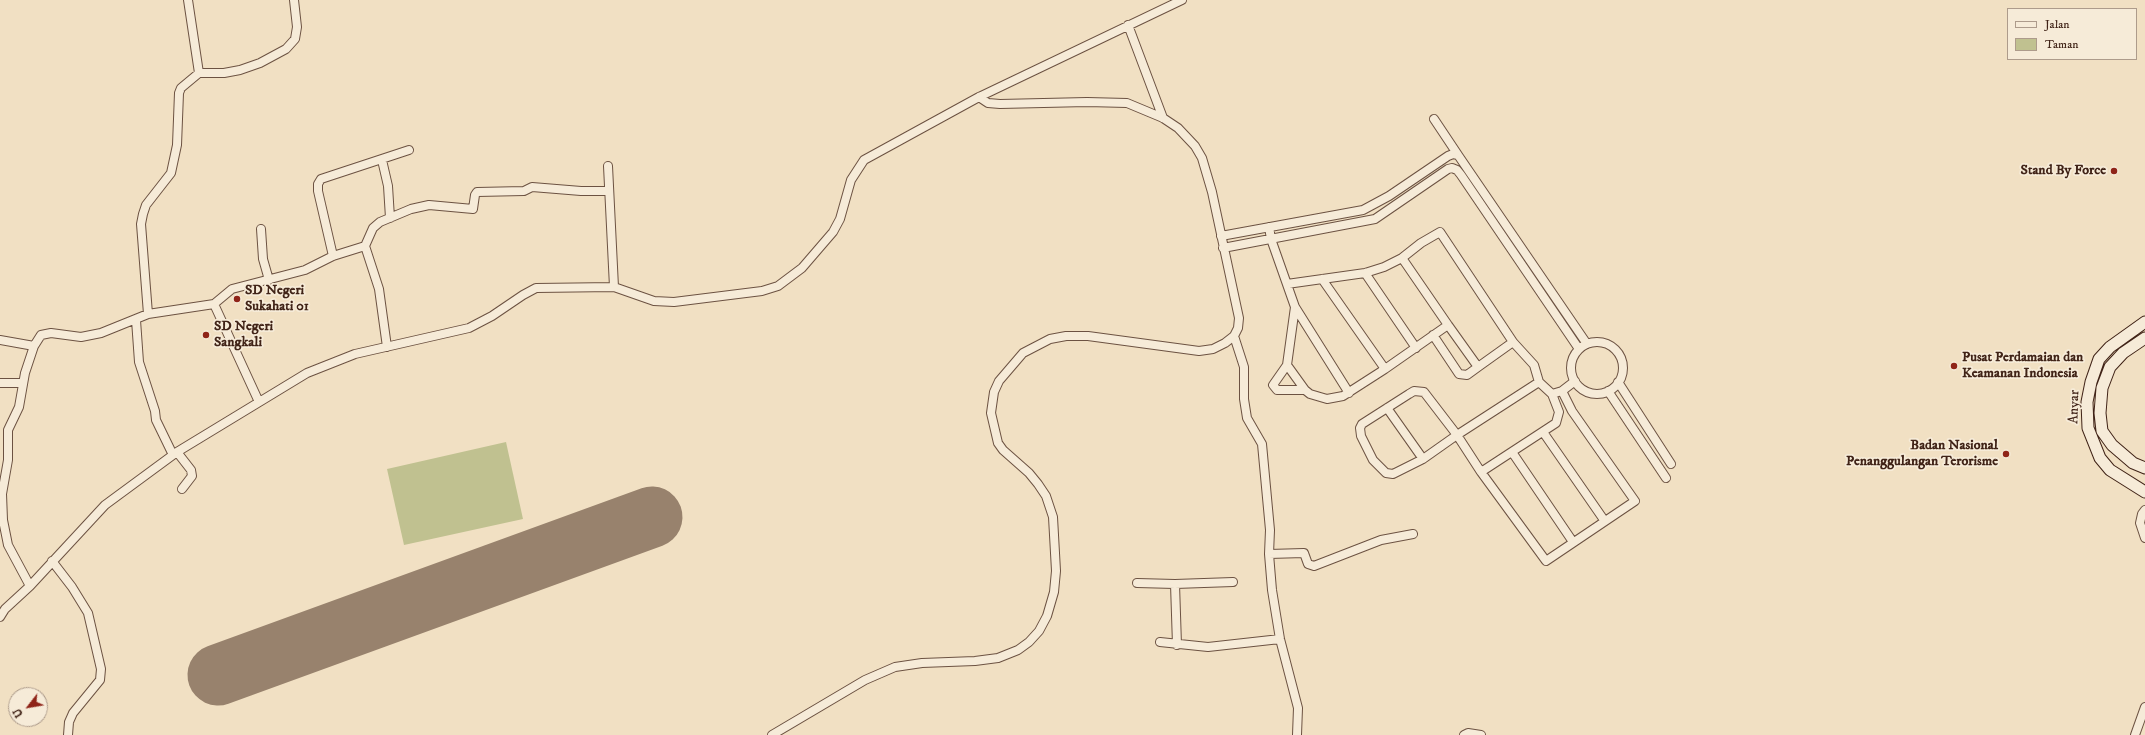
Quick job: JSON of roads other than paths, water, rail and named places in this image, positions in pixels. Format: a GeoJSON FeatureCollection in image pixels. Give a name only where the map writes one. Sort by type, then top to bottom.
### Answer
{"type":"FeatureCollection","features":[{"type":"Feature","properties":{"kind":"street"},"geometry":{"type":"LineString","coordinates":[[188,0],[199,73]]}},
{"type":"Feature","properties":{"kind":"street"},"geometry":{"type":"LineString","coordinates":[[148,314],[141,224],[146,205],[171,173],[178,138],[179,93],[182,88],[199,73],[224,73],[240,70],[260,64],[286,49],[295,39],[297,27],[294,0]]}},
{"type":"Feature","properties":{"kind":"street"},"geometry":{"type":"LineString","coordinates":[[0,616],[105,505],[175,453],[307,373],[342,358],[477,325],[530,290],[536,288],[614,287],[654,301],[674,302],[762,291],[783,284],[802,268],[833,232],[840,219],[851,180],[864,160],[979,97],[1182,0]]}},
{"type":"Feature","properties":{"kind":"street"},"geometry":{"type":"LineString","coordinates":[[1128,25],[1163,118]]}},
{"type":"Feature","properties":{"kind":"street"},"geometry":{"type":"LineString","coordinates":[[772,735],[864,680],[895,667],[922,662],[969,662],[998,658],[1018,650],[1029,642],[1039,631],[1047,616],[1054,592],[1056,571],[1053,517],[1046,496],[1038,484],[1029,473],[1003,450],[998,443],[991,413],[994,392],[999,382],[1023,353],[1050,339],[1066,336],[1088,336],[1199,351],[1213,349],[1234,336],[1238,328],[1239,318],[1212,192],[1202,158],[1195,146],[1178,128],[1163,118],[1127,104],[1087,102],[988,104],[979,97]]}},
{"type":"Feature","properties":{"kind":"street"},"geometry":{"type":"LineString","coordinates":[[1434,119],[1587,344]]}},
{"type":"Feature","properties":{"kind":"street"},"geometry":{"type":"LineString","coordinates":[[333,256],[318,184],[321,179],[409,150]]}},
{"type":"Feature","properties":{"kind":"street"},"geometry":{"type":"LineString","coordinates":[[1221,236],[1363,210],[1389,196],[1448,156],[1453,154],[1458,155]]}},
{"type":"Feature","properties":{"kind":"street"},"geometry":{"type":"LineString","coordinates":[[382,160],[388,186],[390,218]]}},
{"type":"Feature","properties":{"kind":"street"},"geometry":{"type":"LineString","coordinates":[[608,166],[614,287]]}},
{"type":"Feature","properties":{"kind":"street"},"geometry":{"type":"LineString","coordinates":[[1223,248],[1375,219],[1448,169],[1452,168],[1457,170],[1466,182],[1579,349]]}},
{"type":"Feature","properties":{"kind":"street"},"geometry":{"type":"LineString","coordinates":[[387,347],[379,290],[366,246],[373,228],[380,222],[428,205],[473,209],[474,194],[477,192],[524,191],[532,187],[580,191],[609,191]]}},
{"type":"Feature","properties":{"kind":"street"},"geometry":{"type":"LineString","coordinates":[[1269,227],[1271,239],[1295,307],[1349,393]]}},
{"type":"Feature","properties":{"kind":"street"},"geometry":{"type":"LineString","coordinates":[[261,229],[263,259],[269,280]]}},
{"type":"Feature","properties":{"kind":"street"},"geometry":{"type":"LineString","coordinates":[[1287,284],[1365,273],[1384,267],[1402,258],[1437,232],[1442,234],[1513,342],[1534,366],[1539,382],[1552,394],[1559,412],[1556,423],[1481,472]]}},
{"type":"Feature","properties":{"kind":"street"},"geometry":{"type":"LineString","coordinates":[[30,586],[8,545],[3,510],[4,476],[8,460],[7,436],[11,421],[19,407],[23,383],[34,346],[38,338],[45,334],[81,337],[101,333],[148,314],[214,304],[232,289],[305,270],[333,256],[366,246]]}},
{"type":"Feature","properties":{"kind":"street"},"geometry":{"type":"LineString","coordinates":[[1402,258],[1478,367]]}},
{"type":"Feature","properties":{"kind":"street"},"geometry":{"type":"LineString","coordinates":[[1365,273],[1416,348]]}},
{"type":"Feature","properties":{"kind":"street"},"geometry":{"type":"LineString","coordinates":[[1322,279],[1385,369]]}},
{"type":"Feature","properties":{"kind":"street"},"geometry":{"type":"LineString","coordinates":[[214,304],[259,402]]}},
{"type":"Feature","properties":{"kind":"street"},"geometry":{"type":"LineString","coordinates":[[1295,307],[1287,365],[1273,385],[1274,388],[1284,391],[1305,390]]}},
{"type":"Feature","properties":{"kind":"street"},"geometry":{"type":"LineString","coordinates":[[136,320],[139,362],[155,411],[156,420],[175,453],[191,470],[192,476],[182,489]]}},
{"type":"Feature","properties":{"kind":"street","name":"Anyar"},"geometry":{"type":"LineString","coordinates":[[2145,322],[2110,347],[2099,359],[2091,382],[2087,402],[2088,428],[2091,440],[2100,458],[2110,470],[2145,492]]}},
{"type":"Feature","properties":{"kind":"street"},"geometry":{"type":"LineString","coordinates":[[1287,365],[1305,390],[1310,394],[1327,399],[1349,393],[1448,325]]}},
{"type":"Feature","properties":{"kind":"street"},"geometry":{"type":"LineString","coordinates":[[1433,335],[1459,374],[1466,375],[1513,342]]}},
{"type":"Feature","properties":{"kind":"street"},"geometry":{"type":"LineString","coordinates":[[1234,336],[1244,367],[1244,399],[1247,418],[1262,444],[1270,530],[1269,554],[1280,638],[1298,708],[1297,735]]}},
{"type":"Feature","properties":{"kind":"street","name":"Anyar"},"geometry":{"type":"LineString","coordinates":[[2145,338],[2123,353],[2110,367],[2102,388],[2101,400],[2102,431],[2109,442],[2121,454],[2145,468]]}},
{"type":"Feature","properties":{"kind":"street"},"geometry":{"type":"LineString","coordinates":[[0,340],[34,346]]}},
{"type":"Feature","properties":{"kind":"street"},"geometry":{"type":"LineString","coordinates":[[1597,342],[1604,343],[1616,350],[1622,362],[1623,369],[1618,382],[1608,391],[1596,394],[1590,392],[1575,381],[1571,365],[1574,356],[1579,349],[1587,344],[1597,342]]}},
{"type":"Feature","properties":{"kind":"street"},"geometry":{"type":"LineString","coordinates":[[2099,359],[2110,367]]}},
{"type":"Feature","properties":{"kind":"street"},"geometry":{"type":"LineString","coordinates":[[1552,394],[1562,391],[1575,381]]}},
{"type":"Feature","properties":{"kind":"street"},"geometry":{"type":"LineString","coordinates":[[1539,382],[1456,435],[1423,459],[1393,474],[1386,473],[1373,460],[1361,436],[1360,428],[1362,424],[1414,391],[1424,392],[1456,435],[1543,560],[1549,560],[1604,520],[1635,501],[1572,411],[1562,391]]}},
{"type":"Feature","properties":{"kind":"street"},"geometry":{"type":"LineString","coordinates":[[1618,382],[1672,464]]}},
{"type":"Feature","properties":{"kind":"street"},"geometry":{"type":"LineString","coordinates":[[0,383],[23,383]]}},
{"type":"Feature","properties":{"kind":"street"},"geometry":{"type":"LineString","coordinates":[[1608,391],[1666,478]]}},
{"type":"Feature","properties":{"kind":"street"},"geometry":{"type":"LineString","coordinates":[[1387,408],[1423,459]]}},
{"type":"Feature","properties":{"kind":"street"},"geometry":{"type":"LineString","coordinates":[[1543,432],[1604,520]]}},
{"type":"Feature","properties":{"kind":"street"},"geometry":{"type":"LineString","coordinates":[[1512,452],[1573,542]]}},
{"type":"Feature","properties":{"kind":"street"},"geometry":{"type":"LineString","coordinates":[[2145,510],[2142,514],[2140,522],[2145,538]]}},
{"type":"Feature","properties":{"kind":"street"},"geometry":{"type":"LineString","coordinates":[[1269,554],[1304,553],[1308,564],[1314,566],[1381,540],[1413,534]]}},
{"type":"Feature","properties":{"kind":"street"},"geometry":{"type":"LineString","coordinates":[[52,561],[72,587],[88,613],[101,669],[100,680],[73,713],[69,722],[68,735]]}},
{"type":"Feature","properties":{"kind":"street"},"geometry":{"type":"LineString","coordinates":[[1137,583],[1175,584],[1233,582]]}},
{"type":"Feature","properties":{"kind":"street"},"geometry":{"type":"LineString","coordinates":[[1175,584],[1177,645]]}},
{"type":"Feature","properties":{"kind":"street"},"geometry":{"type":"LineString","coordinates":[[1160,642],[1177,645],[1208,647],[1280,638]]}},
{"type":"Feature","properties":{"kind":"street"},"geometry":{"type":"LineString","coordinates":[[2135,735],[2142,721],[2145,707]]}},
{"type":"Feature","properties":{"kind":"street"},"geometry":{"type":"LineString","coordinates":[[1464,735],[1468,733],[1481,735]]}},
{"type":"Feature","properties":{"kind":"place","name":"Stand By Force"},"geometry":{"type":"Point","coordinates":[2114,171]}},
{"type":"Feature","properties":{"kind":"place","name":"SD Negeri Sukahati 01"},"geometry":{"type":"Point","coordinates":[237,299]}},
{"type":"Feature","properties":{"kind":"place","name":"SD Negeri Sangkali"},"geometry":{"type":"Point","coordinates":[206,335]}},
{"type":"Feature","properties":{"kind":"place","name":"Pusat Perdamaian dan Keamanan Indonesia"},"geometry":{"type":"Point","coordinates":[1954,366]}},
{"type":"Feature","properties":{"kind":"place","name":"Badan Nasional Penanggulangan Terorisme"},"geometry":{"type":"Point","coordinates":[2006,454]}}]}
